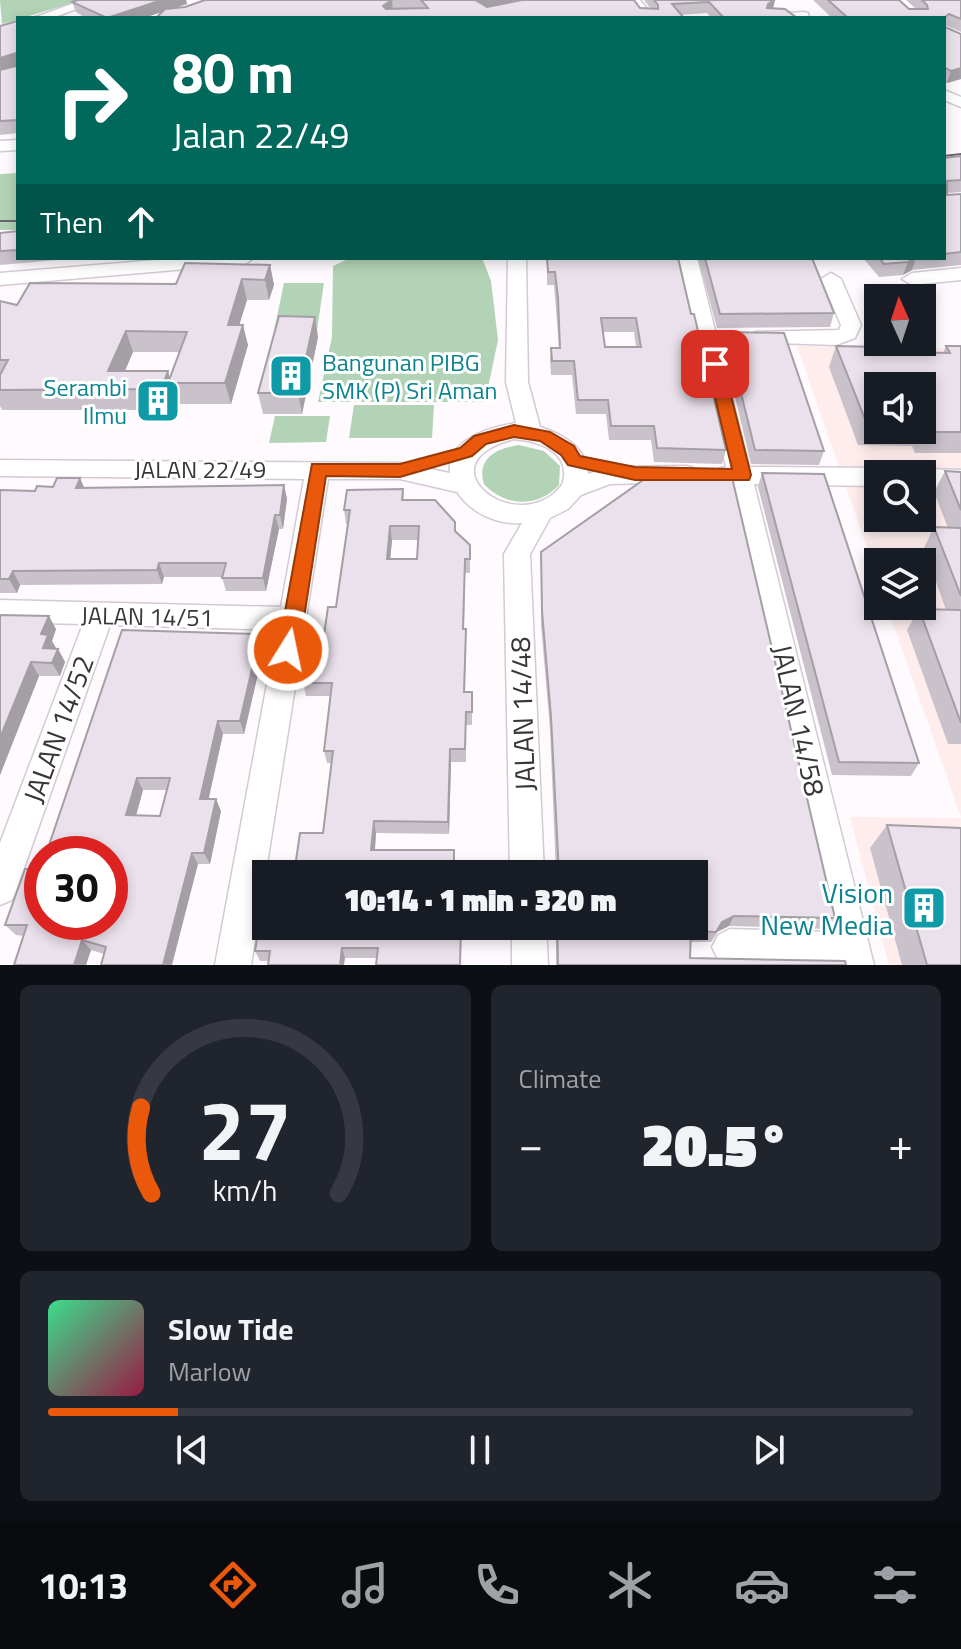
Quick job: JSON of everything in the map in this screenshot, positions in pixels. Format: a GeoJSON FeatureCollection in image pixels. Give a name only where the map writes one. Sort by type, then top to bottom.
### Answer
{"type":"FeatureCollection","features":[{"type":"Feature","properties":{"kind":"street"},"geometry":{"type":"LineString","coordinates":[[45,16],[95,0]]}},
{"type":"Feature","properties":{"kind":"street"},"geometry":{"type":"LineString","coordinates":[[634,0],[646,16]]}},
{"type":"Feature","properties":{"kind":"street"},"geometry":{"type":"LineString","coordinates":[[788,0],[805,16]]}},
{"type":"Feature","properties":{"kind":"street"},"geometry":{"type":"LineString","coordinates":[[950,93],[961,103]]}},
{"type":"Feature","properties":{"kind":"street"},"geometry":{"type":"LineString","coordinates":[[0,279],[88,265],[200,260]]}},
{"type":"Feature","properties":{"kind":"street"},"geometry":{"type":"LineString","coordinates":[[500,433],[511,408],[517,382],[517,260]]}},
{"type":"Feature","properties":{"kind":"street","name":"JALAN 14/58"},"geometry":{"type":"LineString","coordinates":[[689,260],[723,337],[742,475],[855,957]]}},
{"type":"Feature","properties":{"kind":"street"},"geometry":{"type":"LineString","coordinates":[[912,279],[961,274]]}},
{"type":"Feature","properties":{"kind":"street"},"geometry":{"type":"LineString","coordinates":[[723,337],[836,339],[848,334],[851,325],[831,279]]}},
{"type":"Feature","properties":{"kind":"street"},"geometry":{"type":"LineString","coordinates":[[517,382],[530,432]]}},
{"type":"Feature","properties":{"kind":"street"},"geometry":{"type":"LineString","coordinates":[[574,488],[577,474],[574,461],[557,442],[530,432],[500,433],[480,440],[466,452],[459,468],[461,484],[473,499],[492,510],[516,515],[541,512],[555,506],[574,488],[609,476],[864,477]]}},
{"type":"Feature","properties":{"kind":"street","name":"JALAN 22/49"},"geometry":{"type":"LineString","coordinates":[[400,471],[466,452]]}},
{"type":"Feature","properties":{"kind":"street"},"geometry":{"type":"LineString","coordinates":[[574,461],[635,474]]}},
{"type":"Feature","properties":{"kind":"street","name":"JALAN 22/49"},"geometry":{"type":"LineString","coordinates":[[0,468],[400,471],[461,484]]}},
{"type":"Feature","properties":{"kind":"street"},"geometry":{"type":"LineString","coordinates":[[233,965],[318,469]]}},
{"type":"Feature","properties":{"kind":"street"},"geometry":{"type":"LineString","coordinates":[[936,478],[961,479]]}},
{"type":"Feature","properties":{"kind":"street","name":"JALAN 14/48"},"geometry":{"type":"LineString","coordinates":[[492,510],[517,554],[527,860]]}},
{"type":"Feature","properties":{"kind":"street"},"geometry":{"type":"LineString","coordinates":[[517,554],[541,512]]}},
{"type":"Feature","properties":{"kind":"street","name":"JALAN 14/51"},"geometry":{"type":"LineString","coordinates":[[0,611],[294,619]]}},
{"type":"Feature","properties":{"kind":"street","name":"JALAN 14/52"},"geometry":{"type":"LineString","coordinates":[[0,888],[100,615]]}},
{"type":"Feature","properties":{"kind":"street"},"geometry":{"type":"LineString","coordinates":[[529,940],[530,965]]}},
{"type":"Feature","properties":{"kind":"street"},"geometry":{"type":"LineString","coordinates":[[730,947],[855,957]]}},
{"type":"Feature","properties":{"kind":"shaded area"},"geometry":{"type":"Polygon","coordinates":[[[797,346],[864,347],[864,356],[936,356],[936,349],[961,349],[961,817],[892,620],[936,620],[936,548],[867,548],[797,346]]]}},
{"type":"Feature","properties":{"kind":"shaded area","name":"Vision New Media"},"geometry":{"type":"Polygon","coordinates":[[[850,817],[961,818],[961,965],[889,965],[850,817]]]}},
{"type":"Feature","properties":{"kind":"green space"},"geometry":{"type":"Polygon","coordinates":[[[0,0],[83,0],[29,16],[16,16],[16,20],[2,24],[0,0]]]}},
{"type":"Feature","properties":{"kind":"green space"},"geometry":{"type":"Polygon","coordinates":[[[16,173],[16,230],[0,230],[0,174],[16,173]]]}},
{"type":"Feature","properties":{"kind":"green space"},"geometry":{"type":"Polygon","coordinates":[[[346,260],[483,260],[491,281],[498,340],[485,402],[318,402],[332,337],[333,266],[346,260]]]}},
{"type":"Feature","properties":{"kind":"green space"},"geometry":{"type":"Polygon","coordinates":[[[284,283],[324,283],[317,330],[274,331],[284,283]]]}},
{"type":"Feature","properties":{"kind":"green space"},"geometry":{"type":"Polygon","coordinates":[[[354,405],[434,405],[432,438],[349,438],[354,405]]]}},
{"type":"Feature","properties":{"kind":"green space"},"geometry":{"type":"Polygon","coordinates":[[[275,416],[330,416],[326,442],[269,443],[275,416]]]}},
{"type":"Feature","properties":{"kind":"green space"},"geometry":{"type":"Polygon","coordinates":[[[519,445],[544,451],[560,466],[559,485],[551,493],[522,502],[502,497],[484,484],[483,467],[490,456],[519,445]]]}},
{"type":"Feature","properties":{"kind":"building"},"geometry":{"type":"Polygon","coordinates":[[[162,0],[113,16],[103,16],[72,2],[162,0]]]}},
{"type":"Feature","properties":{"kind":"building"},"geometry":{"type":"Polygon","coordinates":[[[205,0],[392,0],[383,6],[386,9],[428,8],[421,0],[478,0],[487,7],[522,0],[634,0],[640,8],[658,9],[654,0],[774,0],[767,8],[785,9],[794,16],[722,16],[709,2],[672,4],[682,16],[158,16],[165,9],[185,7],[205,0]]]}},
{"type":"Feature","properties":{"kind":"building"},"geometry":{"type":"Polygon","coordinates":[[[828,0],[899,0],[909,9],[928,9],[922,0],[961,0],[961,19],[949,14],[846,16],[828,0]]]}},
{"type":"Feature","properties":{"kind":"building"},"geometry":{"type":"Polygon","coordinates":[[[16,21],[16,53],[0,58],[0,26],[16,21]]]}},
{"type":"Feature","properties":{"kind":"building"},"geometry":{"type":"Polygon","coordinates":[[[946,27],[961,34],[961,68],[951,71],[946,68],[946,27]]]}},
{"type":"Feature","properties":{"kind":"building"},"geometry":{"type":"Polygon","coordinates":[[[16,66],[16,120],[0,121],[0,70],[16,66]]]}},
{"type":"Feature","properties":{"kind":"building"},"geometry":{"type":"Polygon","coordinates":[[[961,156],[961,180],[947,181],[947,195],[961,194],[961,252],[946,254],[946,158],[961,156]]]}},
{"type":"Feature","properties":{"kind":"building"},"geometry":{"type":"Polygon","coordinates":[[[16,231],[16,250],[0,251],[0,233],[16,231]]]}},
{"type":"Feature","properties":{"kind":"building"},"geometry":{"type":"Polygon","coordinates":[[[547,260],[678,260],[726,450],[657,448],[654,426],[611,426],[608,400],[578,400],[574,361],[552,361],[551,348],[560,348],[555,272],[548,272],[547,260]],[[601,318],[605,347],[641,347],[636,318],[601,318]]]}},
{"type":"Feature","properties":{"kind":"building"},"geometry":{"type":"Polygon","coordinates":[[[706,260],[813,260],[834,313],[720,314],[706,260]]]}},
{"type":"Feature","properties":{"kind":"building"},"geometry":{"type":"Polygon","coordinates":[[[881,260],[911,260],[908,262],[884,264],[881,260]]]}},
{"type":"Feature","properties":{"kind":"building"},"geometry":{"type":"Polygon","coordinates":[[[185,263],[270,265],[265,280],[242,279],[228,325],[243,325],[225,383],[168,383],[187,332],[126,331],[108,371],[168,371],[161,389],[0,390],[0,375],[8,360],[0,360],[0,301],[17,305],[30,283],[176,284],[185,263]]]}},
{"type":"Feature","properties":{"kind":"building"},"geometry":{"type":"Polygon","coordinates":[[[279,316],[315,317],[298,393],[258,393],[279,316]]]}},
{"type":"Feature","properties":{"kind":"building"},"geometry":{"type":"Polygon","coordinates":[[[726,332],[784,333],[824,451],[755,450],[726,332]]]}},
{"type":"Feature","properties":{"kind":"building"},"geometry":{"type":"Polygon","coordinates":[[[836,346],[864,347],[864,356],[936,356],[936,353],[950,353],[946,346],[961,346],[961,432],[936,432],[936,372],[864,372],[864,416],[836,346]]]}},
{"type":"Feature","properties":{"kind":"building"},"geometry":{"type":"Polygon","coordinates":[[[656,471],[731,473],[835,918],[734,916],[722,922],[716,932],[708,932],[708,860],[558,860],[541,552],[656,471]]]}},
{"type":"Feature","properties":{"kind":"building"},"geometry":{"type":"Polygon","coordinates":[[[945,471],[961,472],[961,510],[945,471]]]}},
{"type":"Feature","properties":{"kind":"building"},"geometry":{"type":"Polygon","coordinates":[[[762,473],[824,474],[864,596],[864,620],[872,620],[919,763],[839,762],[762,473]]]}},
{"type":"Feature","properties":{"kind":"building"},"geometry":{"type":"Polygon","coordinates":[[[57,478],[80,478],[76,488],[284,485],[280,515],[275,515],[263,578],[222,578],[226,563],[159,563],[157,570],[13,571],[9,579],[0,579],[0,490],[35,491],[37,486],[53,487],[57,478]]]}},
{"type":"Feature","properties":{"kind":"building"},"geometry":{"type":"Polygon","coordinates":[[[403,489],[402,500],[435,500],[455,522],[455,531],[470,545],[470,559],[465,559],[463,629],[466,629],[464,692],[472,692],[472,712],[466,712],[465,749],[450,749],[448,822],[374,821],[371,850],[454,850],[454,860],[296,860],[300,833],[323,833],[333,751],[324,751],[332,683],[303,683],[306,663],[320,663],[328,607],[336,607],[350,510],[344,510],[347,490],[403,489]],[[390,526],[387,559],[417,559],[419,526],[390,526]]]}},
{"type":"Feature","properties":{"kind":"building"},"geometry":{"type":"Polygon","coordinates":[[[936,527],[961,528],[961,596],[936,532],[936,527]]]}},
{"type":"Feature","properties":{"kind":"building"},"geometry":{"type":"Polygon","coordinates":[[[936,609],[961,610],[961,723],[923,620],[936,620],[936,609]]]}},
{"type":"Feature","properties":{"kind":"building"},"geometry":{"type":"Polygon","coordinates":[[[0,615],[49,616],[41,634],[48,635],[43,648],[58,649],[52,663],[31,662],[0,738],[0,615]]]}},
{"type":"Feature","properties":{"kind":"building"},"geometry":{"type":"Polygon","coordinates":[[[122,630],[260,634],[240,721],[218,721],[200,799],[216,799],[204,853],[192,853],[163,965],[101,965],[106,947],[82,940],[128,940],[128,836],[52,836],[122,630]],[[137,778],[126,815],[160,816],[170,778],[137,778]]]}},
{"type":"Feature","properties":{"kind":"building","name":"Vision New Media"},"geometry":{"type":"Polygon","coordinates":[[[887,825],[961,828],[961,965],[927,965],[887,825]]]}},
{"type":"Feature","properties":{"kind":"building"},"geometry":{"type":"Polygon","coordinates":[[[24,872],[24,925],[5,925],[24,872]]]}},
{"type":"Feature","properties":{"kind":"building"},"geometry":{"type":"Polygon","coordinates":[[[24,934],[24,940],[82,940],[74,965],[14,965],[24,934]]]}},
{"type":"Feature","properties":{"kind":"building"},"geometry":{"type":"Polygon","coordinates":[[[257,940],[461,940],[460,965],[376,965],[378,948],[342,948],[340,965],[268,965],[270,951],[255,951],[257,940]]]}},
{"type":"Feature","properties":{"kind":"building"},"geometry":{"type":"Polygon","coordinates":[[[557,940],[691,940],[690,958],[845,961],[846,965],[558,965],[557,940]]]}},
{"type":"Feature","properties":{"kind":"tram line"},"geometry":{"type":"LineString","coordinates":[[946,156],[961,154]]}},
{"type":"Feature","properties":{"kind":"tram line"},"geometry":{"type":"LineString","coordinates":[[0,221],[16,221]]}},
{"type":"Feature","properties":{"kind":"place","name":"Bangunan PIBG SMK (P) Sri Aman"},"geometry":{"type":"Point","coordinates":[291,376]}},
{"type":"Feature","properties":{"kind":"place","name":"Serambi Ilmu"},"geometry":{"type":"Point","coordinates":[158,401]}},
{"type":"Feature","properties":{"kind":"place","name":"Vision New Media"},"geometry":{"type":"Point","coordinates":[924,908]}},
{"type":"Feature","properties":{"kind":"route"},"geometry":{"type":"LineString","coordinates":[[288,650],[318,469],[400,471],[466,452],[480,440],[514,431],[530,432],[557,442],[574,461],[635,474],[742,475],[715,364]]}}]}
